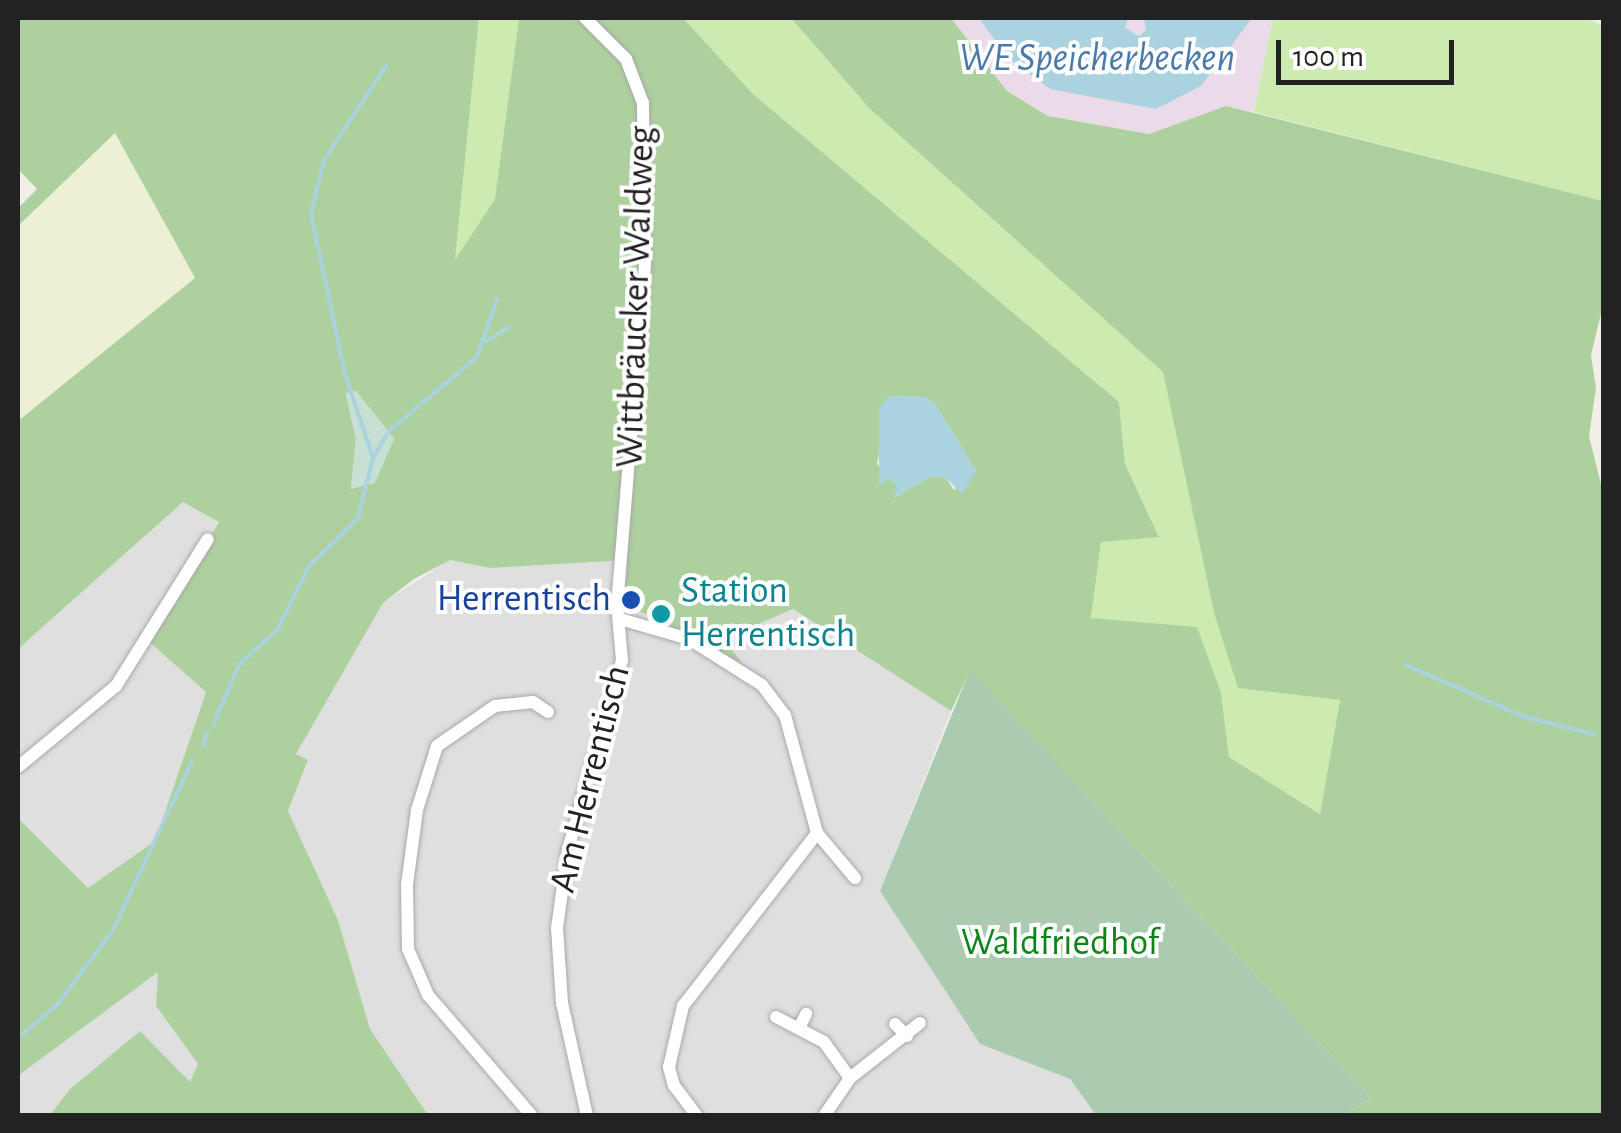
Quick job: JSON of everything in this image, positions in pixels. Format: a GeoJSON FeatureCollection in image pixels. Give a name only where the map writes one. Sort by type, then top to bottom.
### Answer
{"type":"FeatureCollection","features":[{"type":"Feature","properties":{"kind":"street","name":"Wittbräucker Waldweg"},"geometry":{"type":"LineString","coordinates":[[585,18],[626,59],[643,103],[643,299],[617,597],[620,618]]}},
{"type":"Feature","properties":{"kind":"street"},"geometry":{"type":"LineString","coordinates":[[18,767],[116,686],[208,539]]}},
{"type":"Feature","properties":{"kind":"street"},"geometry":{"type":"LineString","coordinates":[[620,618],[689,639],[762,685],[785,715],[817,833],[855,878]]}},
{"type":"Feature","properties":{"kind":"street","name":"Am Herrentisch"},"geometry":{"type":"LineString","coordinates":[[587,1116],[562,1003],[557,928],[568,849],[616,697],[620,618]]}},
{"type":"Feature","properties":{"kind":"street"},"geometry":{"type":"LineString","coordinates":[[532,1116],[428,995],[408,949],[407,884],[416,810],[437,746],[495,706],[533,702],[548,712]]}},
{"type":"Feature","properties":{"kind":"street"},"geometry":{"type":"LineString","coordinates":[[697,1116],[674,1086],[670,1067],[683,1006],[817,833]]}},
{"type":"Feature","properties":{"kind":"street"},"geometry":{"type":"LineString","coordinates":[[799,1028],[806,1014]]}},
{"type":"Feature","properties":{"kind":"street"},"geometry":{"type":"LineString","coordinates":[[776,1016],[824,1042],[850,1078]]}},
{"type":"Feature","properties":{"kind":"street"},"geometry":{"type":"LineString","coordinates":[[824,1116],[850,1078],[908,1036],[920,1022]]}},
{"type":"Feature","properties":{"kind":"street"},"geometry":{"type":"LineString","coordinates":[[895,1024],[908,1036]]}},
{"type":"Feature","properties":{"kind":"shaded area"},"geometry":{"type":"Polygon","coordinates":[[[951,18],[1273,18],[1254,112],[1226,106],[1149,134],[1048,116],[1007,91],[951,18]]]}},
{"type":"Feature","properties":{"kind":"shaded area"},"geometry":{"type":"Polygon","coordinates":[[[183,502],[219,521],[208,539],[206,691],[155,841],[88,888],[18,818],[18,649],[183,502]]]}},
{"type":"Feature","properties":{"kind":"shaded area"},"geometry":{"type":"Polygon","coordinates":[[[449,560],[490,568],[628,560],[625,604],[738,661],[724,639],[793,609],[951,711],[880,891],[980,1044],[1070,1079],[1096,1115],[428,1115],[370,1029],[338,920],[288,811],[308,761],[295,755],[383,603],[449,560]]]}},
{"type":"Feature","properties":{"kind":"shaded area"},"geometry":{"type":"Polygon","coordinates":[[[159,971],[156,1007],[198,1064],[191,1083],[69,1090],[50,1115],[18,1115],[18,1076],[159,971]]]}},
{"type":"Feature","properties":{"kind":"green space"},"geometry":{"type":"Polygon","coordinates":[[[18,18],[479,18],[455,260],[495,199],[519,18],[683,18],[752,93],[1119,402],[1125,464],[1159,537],[1101,542],[1091,618],[1197,627],[1221,693],[1229,757],[1320,814],[1340,700],[1238,688],[1214,613],[1163,372],[869,108],[791,18],[951,18],[1007,91],[1048,116],[1149,134],[1226,106],[1603,201],[1603,305],[1591,355],[1596,388],[1589,436],[1604,496],[1603,1115],[1345,1115],[1371,1098],[970,671],[951,711],[793,609],[724,639],[742,663],[625,604],[627,560],[490,568],[450,560],[414,579],[383,603],[296,754],[308,760],[288,811],[338,920],[370,1029],[428,1115],[50,1115],[69,1090],[140,1031],[190,1082],[198,1064],[156,1006],[158,972],[18,1076],[18,818],[88,888],[155,841],[206,692],[146,639],[219,522],[183,502],[18,649],[18,421],[195,278],[115,133],[18,226],[18,208],[37,189],[18,169],[18,18]],[[356,391],[346,394],[356,439],[351,489],[384,460],[394,439],[356,391]],[[889,396],[877,464],[898,488],[895,497],[931,476],[946,478],[954,490],[976,471],[935,404],[924,397],[889,396]]]}},
{"type":"Feature","properties":{"kind":"green space"},"geometry":{"type":"Polygon","coordinates":[[[479,18],[519,18],[495,200],[454,262],[479,18]]]}},
{"type":"Feature","properties":{"kind":"green space"},"geometry":{"type":"Polygon","coordinates":[[[683,18],[791,18],[869,108],[1163,372],[1214,613],[1340,699],[1320,814],[1229,757],[1221,693],[1091,619],[1101,542],[1159,536],[1125,464],[1119,402],[752,93],[683,18]]]}},
{"type":"Feature","properties":{"kind":"green space"},"geometry":{"type":"Polygon","coordinates":[[[1273,18],[1587,18],[1603,26],[1603,201],[1254,112],[1273,18]]]}},
{"type":"Feature","properties":{"kind":"green space"},"geometry":{"type":"Polygon","coordinates":[[[115,133],[195,278],[18,421],[18,226],[115,133]]]}},
{"type":"Feature","properties":{"kind":"green space"},"geometry":{"type":"Polygon","coordinates":[[[356,391],[394,439],[375,483],[351,489],[356,439],[346,393],[356,391]]]}},
{"type":"Feature","properties":{"kind":"green space","name":"Waldfriedhof"},"geometry":{"type":"Polygon","coordinates":[[[970,670],[1371,1098],[1345,1115],[1096,1115],[1070,1079],[980,1044],[880,891],[970,670]]]}},
{"type":"Feature","properties":{"kind":"water","name":"WE Speicherbecken"},"geometry":{"type":"Polygon","coordinates":[[[979,18],[1128,18],[1125,28],[1139,36],[1146,30],[1144,18],[1252,18],[1201,86],[1156,109],[1050,89],[1007,57],[979,18]]]}},
{"type":"Feature","properties":{"kind":"water"},"geometry":{"type":"Polygon","coordinates":[[[888,396],[924,397],[935,404],[976,471],[962,494],[946,478],[931,476],[893,498],[897,488],[890,478],[879,486],[879,409],[888,396]]]}},
{"type":"Feature","properties":{"kind":"waterway"},"geometry":{"type":"LineString","coordinates":[[373,458],[345,374],[311,214],[324,160],[386,66]]}},
{"type":"Feature","properties":{"kind":"waterway"},"geometry":{"type":"LineString","coordinates":[[213,725],[239,665],[277,630],[309,566],[358,518],[373,458],[388,432],[477,357],[497,299]]}},
{"type":"Feature","properties":{"kind":"waterway"},"geometry":{"type":"LineString","coordinates":[[487,341],[508,328]]}},
{"type":"Feature","properties":{"kind":"waterway"},"geometry":{"type":"LineString","coordinates":[[1406,665],[1525,717],[1593,734]]}},
{"type":"Feature","properties":{"kind":"waterway"},"geometry":{"type":"LineString","coordinates":[[203,745],[207,733]]}},
{"type":"Feature","properties":{"kind":"waterway"},"geometry":{"type":"LineString","coordinates":[[18,1038],[57,1005],[112,932],[192,761]]}},
{"type":"Feature","properties":{"kind":"place","name":"Herrentisch"},"geometry":{"type":"Point","coordinates":[631,600]}},
{"type":"Feature","properties":{"kind":"place","name":"Station Herrentisch"},"geometry":{"type":"Point","coordinates":[661,614]}}]}
